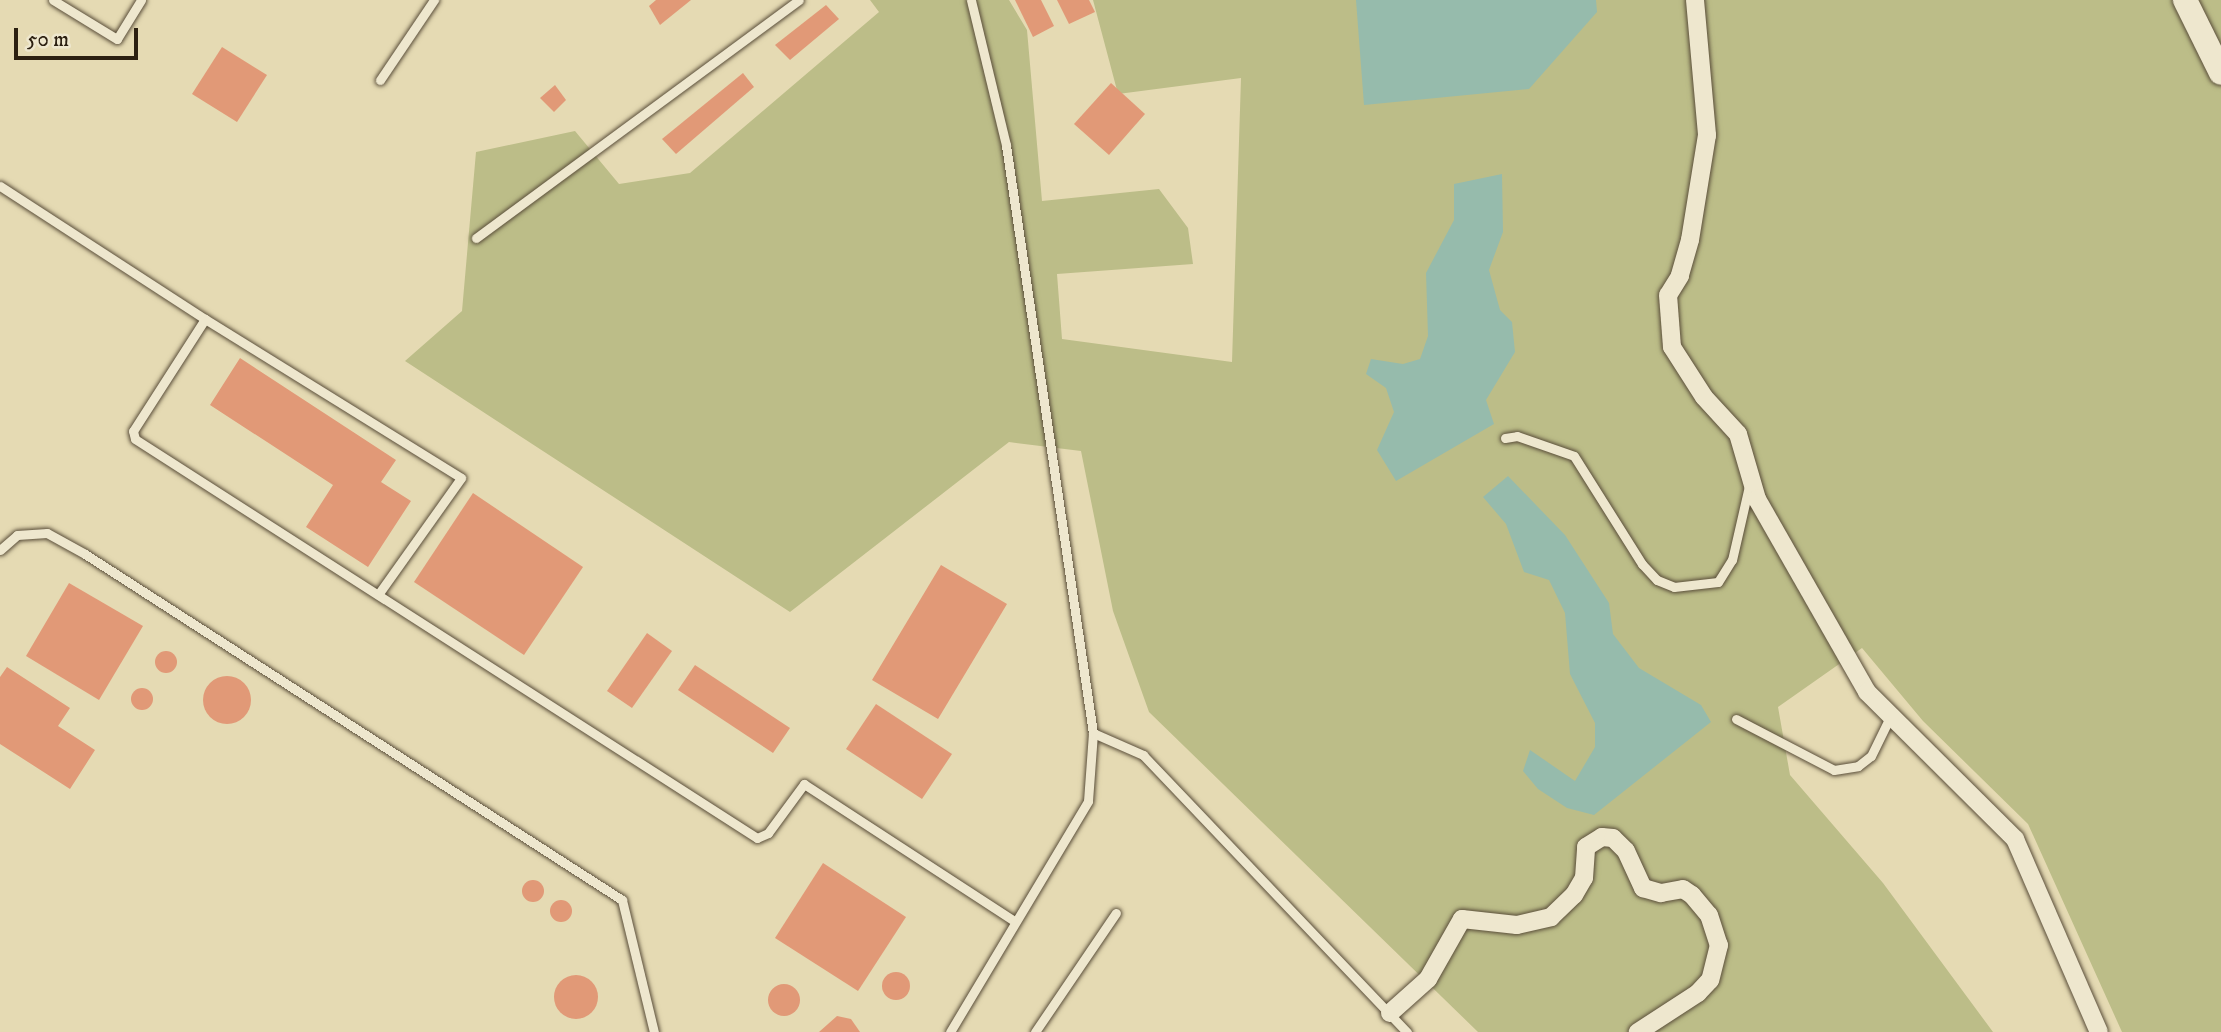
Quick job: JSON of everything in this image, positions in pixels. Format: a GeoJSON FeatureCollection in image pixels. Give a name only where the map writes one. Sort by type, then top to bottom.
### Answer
{"type":"FeatureCollection","features":[{"type":"Feature","properties":{"kind":"street"},"geometry":{"type":"LineString","coordinates":[[1695,0],[1707,135],[1690,240],[1680,276],[1668,295],[1666,319],[1672,347],[1704,397],[1738,434],[1757,499],[1867,692],[2015,839],[2099,1032]]}},
{"type":"Feature","properties":{"kind":"street"},"geometry":{"type":"LineString","coordinates":[[2185,0],[2221,73]]}},
{"type":"Feature","properties":{"kind":"street"},"geometry":{"type":"LineString","coordinates":[[1390,1013],[1428,979],[1462,919],[1517,925],[1551,917],[1574,895],[1584,878],[1586,847],[1602,837],[1613,838],[1626,851],[1643,888],[1661,893],[1683,889],[1692,895],[1709,915],[1719,946],[1710,980],[1698,993],[1638,1032]]}},
{"type":"Feature","properties":{"kind":"lane"},"geometry":{"type":"LineString","coordinates":[[53,0],[117,39],[141,0]]}},
{"type":"Feature","properties":{"kind":"lane"},"geometry":{"type":"LineString","coordinates":[[380,80],[434,0]]}},
{"type":"Feature","properties":{"kind":"lane"},"geometry":{"type":"LineString","coordinates":[[476,238],[799,0]]}},
{"type":"Feature","properties":{"kind":"lane"},"geometry":{"type":"LineString","coordinates":[[950,1032],[1088,801],[1093,733],[1006,145],[971,0]]}},
{"type":"Feature","properties":{"kind":"lane"},"geometry":{"type":"LineString","coordinates":[[0,186],[205,319],[461,478],[379,595]]}},
{"type":"Feature","properties":{"kind":"lane"},"geometry":{"type":"LineString","coordinates":[[205,319],[133,432],[135,439],[757,838],[768,833],[804,783],[1014,921]]}},
{"type":"Feature","properties":{"kind":"lane"},"geometry":{"type":"LineString","coordinates":[[1505,438],[1517,436],[1574,456],[1642,564],[1657,580],[1674,587],[1718,582],[1732,560],[1751,478]]}},
{"type":"Feature","properties":{"kind":"lane"},"geometry":{"type":"LineString","coordinates":[[0,550],[16,535],[47,533],[85,554],[622,900],[654,1032]]}},
{"type":"Feature","properties":{"kind":"lane"},"geometry":{"type":"LineString","coordinates":[[1736,719],[1834,770],[1858,766],[1871,756],[1891,715]]}},
{"type":"Feature","properties":{"kind":"lane"},"geometry":{"type":"LineString","coordinates":[[1093,733],[1143,755],[1407,1032]]}},
{"type":"Feature","properties":{"kind":"lane"},"geometry":{"type":"LineString","coordinates":[[1035,1032],[1116,913]]}},
{"type":"Feature","properties":{"kind":"green space"},"geometry":{"type":"Polygon","coordinates":[[[870,0],[1009,0],[1027,30],[1042,201],[1159,189],[1188,228],[1193,264],[1057,274],[1062,339],[1232,362],[1241,78],[1118,94],[1093,0],[2221,0],[2221,1032],[2122,1032],[2028,824],[1923,721],[1862,648],[1778,707],[1790,775],[1883,883],[1993,1032],[1478,1032],[1149,712],[1113,611],[1081,451],[1009,442],[790,612],[405,361],[462,311],[476,152],[575,131],[619,184],[690,173],[879,12],[870,0]]]}},
{"type":"Feature","properties":{"kind":"shaded area"},"geometry":{"type":"Polygon","coordinates":[[[1356,0],[1596,0],[1597,12],[1529,89],[1364,105],[1356,0]]]}},
{"type":"Feature","properties":{"kind":"shaded area"},"geometry":{"type":"Polygon","coordinates":[[[1502,174],[1503,232],[1489,270],[1500,310],[1512,322],[1515,352],[1486,400],[1494,424],[1396,481],[1377,450],[1394,412],[1386,388],[1366,374],[1371,359],[1403,364],[1420,359],[1428,336],[1426,273],[1454,220],[1454,184],[1502,174]]]}},
{"type":"Feature","properties":{"kind":"shaded area"},"geometry":{"type":"Polygon","coordinates":[[[1508,476],[1565,535],[1609,603],[1613,634],[1639,668],[1701,705],[1711,722],[1594,815],[1567,808],[1538,789],[1523,771],[1530,750],[1575,781],[1595,747],[1595,723],[1570,674],[1565,613],[1549,580],[1524,572],[1506,524],[1483,497],[1508,476]]]}},
{"type":"Feature","properties":{"kind":"building"},"geometry":{"type":"Polygon","coordinates":[[[656,0],[691,0],[660,25],[649,6],[656,0]]]}},
{"type":"Feature","properties":{"kind":"building"},"geometry":{"type":"Polygon","coordinates":[[[1015,0],[1041,0],[1054,26],[1033,37],[1015,0]]]}},
{"type":"Feature","properties":{"kind":"building"},"geometry":{"type":"Polygon","coordinates":[[[1057,0],[1089,0],[1095,12],[1069,24],[1057,0]]]}},
{"type":"Feature","properties":{"kind":"building"},"geometry":{"type":"Polygon","coordinates":[[[826,5],[839,19],[790,60],[775,45],[826,5]]]}},
{"type":"Feature","properties":{"kind":"building"},"geometry":{"type":"Polygon","coordinates":[[[222,47],[267,75],[237,122],[192,94],[222,47]]]}},
{"type":"Feature","properties":{"kind":"building"},"geometry":{"type":"Polygon","coordinates":[[[743,73],[754,87],[676,154],[662,139],[743,73]]]}},
{"type":"Feature","properties":{"kind":"building"},"geometry":{"type":"Polygon","coordinates":[[[1111,83],[1145,114],[1109,155],[1074,124],[1111,83]]]}},
{"type":"Feature","properties":{"kind":"building"},"geometry":{"type":"Polygon","coordinates":[[[555,85],[566,100],[554,112],[540,98],[555,85]]]}},
{"type":"Feature","properties":{"kind":"building"},"geometry":{"type":"Polygon","coordinates":[[[240,358],[396,460],[381,482],[411,501],[368,567],[306,527],[333,485],[210,405],[240,358]]]}},
{"type":"Feature","properties":{"kind":"building"},"geometry":{"type":"Polygon","coordinates":[[[473,493],[583,567],[524,655],[414,582],[473,493]]]}},
{"type":"Feature","properties":{"kind":"building"},"geometry":{"type":"Polygon","coordinates":[[[941,565],[1007,604],[938,719],[872,680],[941,565]]]}},
{"type":"Feature","properties":{"kind":"building"},"geometry":{"type":"Polygon","coordinates":[[[69,583],[143,626],[99,700],[26,656],[69,583]]]}},
{"type":"Feature","properties":{"kind":"building"},"geometry":{"type":"Polygon","coordinates":[[[647,633],[672,651],[632,708],[607,691],[647,633]]]}},
{"type":"Feature","properties":{"kind":"building"},"geometry":{"type":"Polygon","coordinates":[[[166,651],[174,654],[177,662],[174,670],[166,673],[158,670],[155,662],[158,654],[166,651]]]}},
{"type":"Feature","properties":{"kind":"building"},"geometry":{"type":"Polygon","coordinates":[[[695,665],[790,728],[773,753],[678,690],[695,665]]]}},
{"type":"Feature","properties":{"kind":"building"},"geometry":{"type":"Polygon","coordinates":[[[7,667],[70,708],[58,726],[95,750],[70,789],[0,744],[0,677],[7,667]]]}},
{"type":"Feature","properties":{"kind":"building"},"geometry":{"type":"Polygon","coordinates":[[[227,676],[244,683],[251,700],[244,717],[227,724],[210,717],[203,700],[210,683],[227,676]]]}},
{"type":"Feature","properties":{"kind":"building"},"geometry":{"type":"Polygon","coordinates":[[[142,688],[150,691],[153,699],[150,707],[142,710],[134,707],[131,699],[134,691],[142,688]]]}},
{"type":"Feature","properties":{"kind":"building"},"geometry":{"type":"Polygon","coordinates":[[[876,704],[952,754],[922,799],[846,749],[876,704]]]}},
{"type":"Feature","properties":{"kind":"building"},"geometry":{"type":"Polygon","coordinates":[[[823,863],[906,917],[858,991],[775,938],[823,863]]]}},
{"type":"Feature","properties":{"kind":"building"},"geometry":{"type":"Polygon","coordinates":[[[533,880],[541,883],[544,891],[541,899],[533,902],[525,899],[522,891],[525,883],[533,880]]]}},
{"type":"Feature","properties":{"kind":"building"},"geometry":{"type":"Polygon","coordinates":[[[561,900],[569,903],[572,911],[569,919],[561,922],[553,919],[550,911],[553,903],[561,900]]]}},
{"type":"Feature","properties":{"kind":"building"},"geometry":{"type":"Polygon","coordinates":[[[896,972],[906,976],[910,986],[906,996],[896,1000],[886,996],[882,986],[886,976],[896,972]]]}},
{"type":"Feature","properties":{"kind":"building"},"geometry":{"type":"Polygon","coordinates":[[[576,975],[592,981],[598,997],[592,1013],[576,1019],[560,1013],[554,997],[560,981],[576,975]]]}},
{"type":"Feature","properties":{"kind":"building"},"geometry":{"type":"Polygon","coordinates":[[[784,984],[795,989],[800,1000],[795,1011],[784,1016],[773,1011],[768,1000],[773,989],[784,984]]]}},
{"type":"Feature","properties":{"kind":"building"},"geometry":{"type":"Polygon","coordinates":[[[837,1016],[851,1019],[860,1032],[819,1032],[837,1016]]]}}]}
